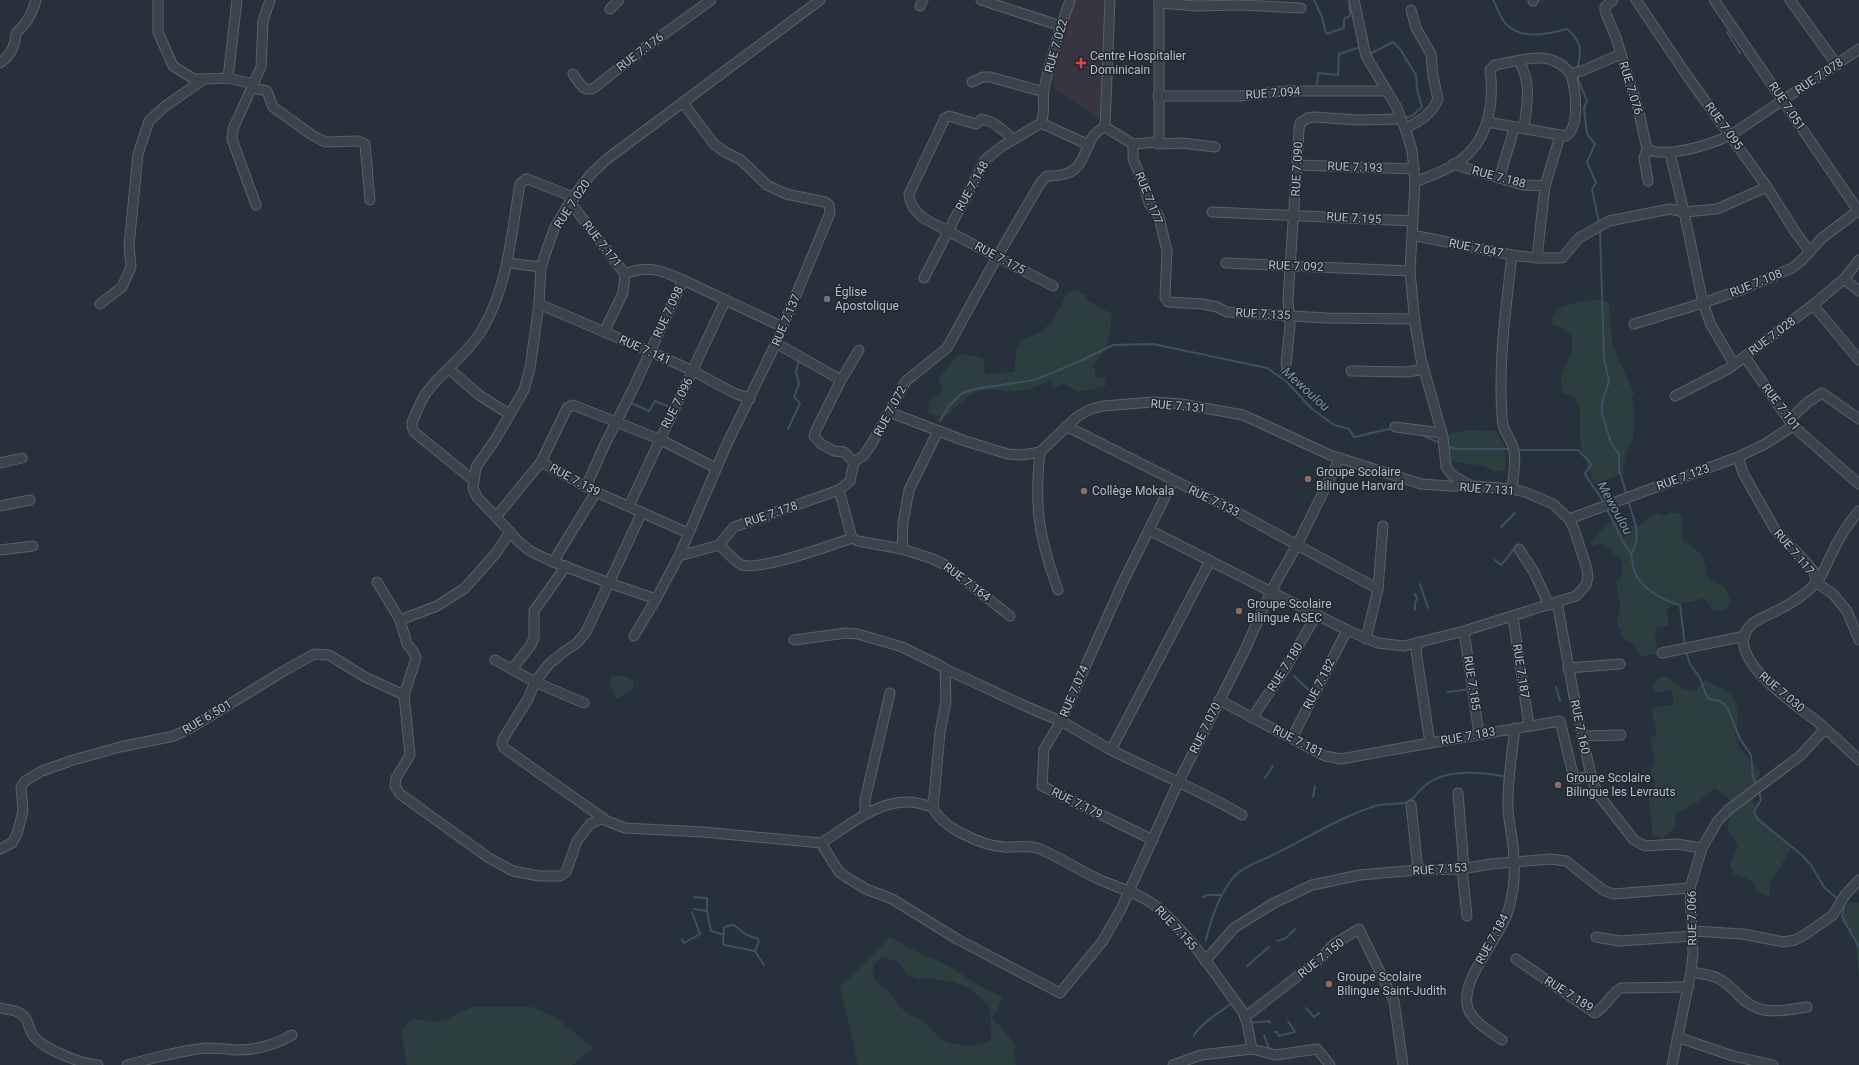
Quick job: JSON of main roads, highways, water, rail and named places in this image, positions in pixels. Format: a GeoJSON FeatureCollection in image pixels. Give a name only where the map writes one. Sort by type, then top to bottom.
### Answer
{"type":"FeatureCollection","features":[{"type":"Feature","properties":{"kind":"waterway"},"geometry":{"type":"LineString","coordinates":[[1314,0],[1322,17],[1326,34],[1344,28],[1344,19],[1350,16],[1349,0]]}},
{"type":"Feature","properties":{"kind":"waterway"},"geometry":{"type":"LineString","coordinates":[[1493,0],[1505,23],[1513,30],[1520,33],[1544,34],[1567,29],[1572,33],[1580,47],[1580,57],[1577,69]]}},
{"type":"Feature","properties":{"kind":"waterway"},"geometry":{"type":"LineString","coordinates":[[1727,32],[1740,53]]}},
{"type":"Feature","properties":{"kind":"waterway"},"geometry":{"type":"LineString","coordinates":[[1368,55],[1393,42],[1400,49],[1416,75],[1417,89],[1422,107],[1412,116],[1403,118]]}},
{"type":"Feature","properties":{"kind":"waterway"},"geometry":{"type":"LineString","coordinates":[[1317,87],[1318,73],[1338,75],[1339,54],[1361,47]]}},
{"type":"Feature","properties":{"kind":"waterway"},"geometry":{"type":"LineString","coordinates":[[1577,76],[1587,101],[1584,108],[1587,134],[1595,144],[1587,162],[1596,183],[1592,189],[1599,223]]}},
{"type":"Feature","properties":{"kind":"waterway"},"geometry":{"type":"LineString","coordinates":[[1600,229],[1604,359],[1609,381],[1602,403],[1602,414],[1611,443],[1619,454],[1619,469],[1627,496]]}},
{"type":"Feature","properties":{"kind":"waterway","name":"Mewoulou"},"geometry":{"type":"LineString","coordinates":[[940,421],[948,407],[961,394],[974,389],[1035,380],[1113,345],[1153,344],[1267,368],[1287,382],[1311,408],[1334,425],[1349,429],[1354,437],[1393,429]]}},
{"type":"Feature","properties":{"kind":"waterway"},"geometry":{"type":"LineString","coordinates":[[788,429],[800,403],[794,397],[799,384],[796,371],[799,360]]}},
{"type":"Feature","properties":{"kind":"waterway"},"geometry":{"type":"LineString","coordinates":[[1280,376],[1283,365]]}},
{"type":"Feature","properties":{"kind":"waterway"},"geometry":{"type":"LineString","coordinates":[[629,402],[649,411],[655,401],[672,408]]}},
{"type":"Feature","properties":{"kind":"waterway","name":"Mewoulou"},"geometry":{"type":"LineString","coordinates":[[1419,434],[1440,443]]}},
{"type":"Feature","properties":{"kind":"waterway","name":"Mewoulou"},"geometry":{"type":"LineString","coordinates":[[1448,447],[1457,449],[1511,449]]}},
{"type":"Feature","properties":{"kind":"waterway","name":"Mewoulou"},"geometry":{"type":"LineString","coordinates":[[1517,450],[1578,450],[1590,462],[1591,465],[1585,473],[1604,503]]}},
{"type":"Feature","properties":{"kind":"waterway"},"geometry":{"type":"LineString","coordinates":[[1628,500],[1637,534],[1635,548],[1631,554],[1634,570],[1641,582],[1653,593],[1680,605],[1685,646]]}},
{"type":"Feature","properties":{"kind":"waterway","name":"Mewoulou"},"geometry":{"type":"LineString","coordinates":[[1607,509],[1622,540],[1631,554]]}},
{"type":"Feature","properties":{"kind":"waterway"},"geometry":{"type":"LineString","coordinates":[[1501,527],[1515,513]]}},
{"type":"Feature","properties":{"kind":"waterway"},"geometry":{"type":"LineString","coordinates":[[1495,560],[1501,565],[1515,548]]}},
{"type":"Feature","properties":{"kind":"waterway"},"geometry":{"type":"LineString","coordinates":[[1420,584],[1428,608]]}},
{"type":"Feature","properties":{"kind":"waterway"},"geometry":{"type":"LineString","coordinates":[[1415,594],[1417,598],[1415,610]]}},
{"type":"Feature","properties":{"kind":"waterway"},"geometry":{"type":"LineString","coordinates":[[1686,651],[1690,664],[1700,678],[1706,695],[1709,699],[1720,701],[1727,707],[1740,739],[1751,755],[1753,777],[1757,785]]}},
{"type":"Feature","properties":{"kind":"waterway"},"geometry":{"type":"LineString","coordinates":[[1294,676],[1311,692]]}},
{"type":"Feature","properties":{"kind":"waterway"},"geometry":{"type":"LineString","coordinates":[[1556,687],[1560,701]]}},
{"type":"Feature","properties":{"kind":"waterway"},"geometry":{"type":"LineString","coordinates":[[1448,692],[1470,689]]}},
{"type":"Feature","properties":{"kind":"waterway"},"geometry":{"type":"LineString","coordinates":[[1265,778],[1273,766]]}},
{"type":"Feature","properties":{"kind":"waterway"},"geometry":{"type":"LineString","coordinates":[[1206,940],[1219,900],[1232,879],[1245,868],[1348,816],[1379,805],[1408,802],[1426,785],[1443,776],[1462,773],[1483,773],[1502,776]]}},
{"type":"Feature","properties":{"kind":"waterway"},"geometry":{"type":"LineString","coordinates":[[1313,797],[1315,786]]}},
{"type":"Feature","properties":{"kind":"waterway"},"geometry":{"type":"LineString","coordinates":[[1759,791],[1761,800],[1754,811],[1757,819],[1801,854],[1811,865],[1824,887],[1839,900]]}},
{"type":"Feature","properties":{"kind":"waterway"},"geometry":{"type":"LineString","coordinates":[[1203,897],[1208,895],[1221,895]]}},
{"type":"Feature","properties":{"kind":"waterway"},"geometry":{"type":"LineString","coordinates":[[694,897],[707,898],[707,911],[711,931],[724,935]]}},
{"type":"Feature","properties":{"kind":"waterway"},"geometry":{"type":"LineString","coordinates":[[1842,905],[1844,908],[1842,917],[1859,947]]}},
{"type":"Feature","properties":{"kind":"waterway"},"geometry":{"type":"LineString","coordinates":[[694,909],[707,911]]}},
{"type":"Feature","properties":{"kind":"waterway"},"geometry":{"type":"LineString","coordinates":[[682,939],[684,943],[700,934],[692,912]]}},
{"type":"Feature","properties":{"kind":"waterway"},"geometry":{"type":"LineString","coordinates":[[755,951],[724,945],[724,928],[734,925],[745,934],[758,939],[759,941],[755,951],[764,965]]}},
{"type":"Feature","properties":{"kind":"waterway"},"geometry":{"type":"LineString","coordinates":[[1277,941],[1286,938],[1295,929]]}},
{"type":"Feature","properties":{"kind":"waterway"},"geometry":{"type":"LineString","coordinates":[[1247,966],[1269,947]]}},
{"type":"Feature","properties":{"kind":"waterway"},"geometry":{"type":"LineString","coordinates":[[1194,1036],[1205,1023],[1232,1003]]}},
{"type":"Feature","properties":{"kind":"waterway"},"geometry":{"type":"LineString","coordinates":[[1306,1008],[1314,1017],[1319,1013]]}},
{"type":"Feature","properties":{"kind":"waterway"},"geometry":{"type":"LineString","coordinates":[[1250,1023],[1269,1021],[1270,1023]]}},
{"type":"Feature","properties":{"kind":"waterway"},"geometry":{"type":"LineString","coordinates":[[1275,1032],[1277,1032],[1279,1036],[1295,1032],[1288,1021]]}},
{"type":"Feature","properties":{"kind":"waterway"},"geometry":{"type":"LineString","coordinates":[[1264,1035],[1270,1051]]}},
{"type":"Feature","properties":{"kind":"place","name":"Centre Hospitalier Dominicain"},"geometry":{"type":"Point","coordinates":[1081,63]}},
{"type":"Feature","properties":{"kind":"place","name":"Église Apostolique"},"geometry":{"type":"Point","coordinates":[827,299]}},
{"type":"Feature","properties":{"kind":"place","name":"Groupe Scolaire Bilingue Harvard"},"geometry":{"type":"Point","coordinates":[1308,479]}},
{"type":"Feature","properties":{"kind":"place","name":"Collège Mokala"},"geometry":{"type":"Point","coordinates":[1084,491]}},
{"type":"Feature","properties":{"kind":"place","name":"Groupe Scolaire Bilingue ASEC"},"geometry":{"type":"Point","coordinates":[1239,611]}},
{"type":"Feature","properties":{"kind":"place","name":"Groupe Scolaire Bilingue les Levrauts"},"geometry":{"type":"Point","coordinates":[1558,785]}},
{"type":"Feature","properties":{"kind":"place","name":"Groupe Scolaire Bilingue Saint-Judith"},"geometry":{"type":"Point","coordinates":[1329,984]}}]}
